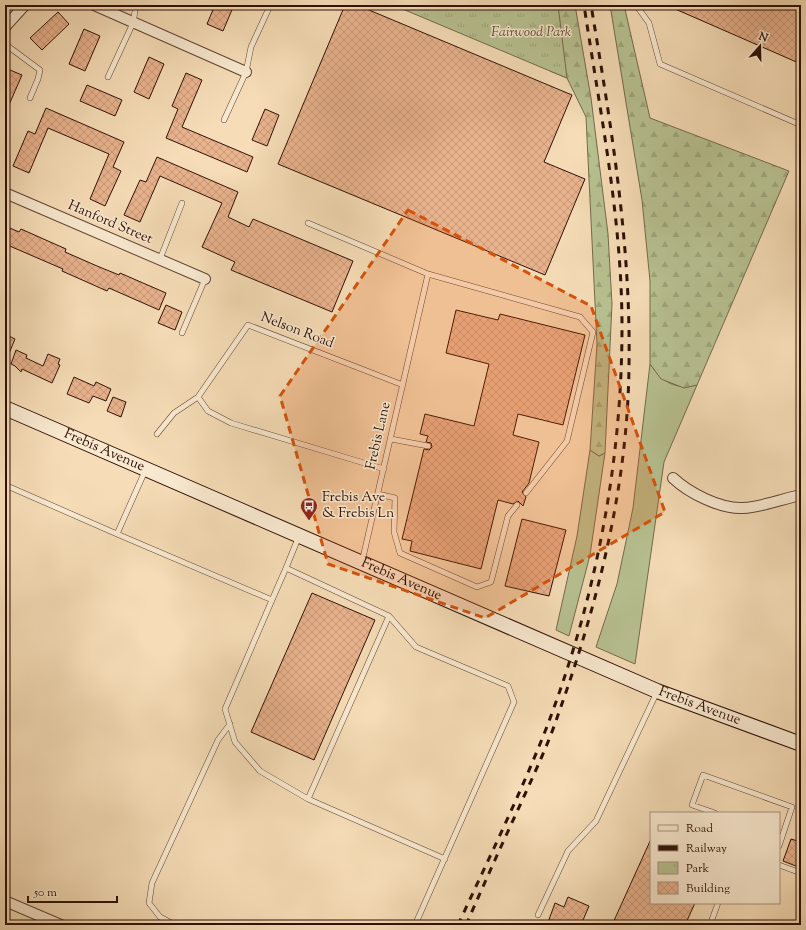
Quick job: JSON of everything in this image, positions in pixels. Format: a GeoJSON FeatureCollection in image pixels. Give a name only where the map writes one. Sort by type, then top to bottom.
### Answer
{"type":"FeatureCollection","features":[{"type":"Feature","properties":{"kind":"main road","name":"Frebis Avenue"},"geometry":{"type":"LineString","coordinates":[[5,408],[657,691],[801,744]]}},
{"type":"Feature","properties":{"kind":"street"},"geometry":{"type":"LineString","coordinates":[[5,26],[25,5]]}},
{"type":"Feature","properties":{"kind":"street"},"geometry":{"type":"LineString","coordinates":[[94,5],[246,72]]}},
{"type":"Feature","properties":{"kind":"street","name":"Hanford Street"},"geometry":{"type":"LineString","coordinates":[[5,193],[204,279]]}},
{"type":"Feature","properties":{"kind":"street"},"geometry":{"type":"LineString","coordinates":[[673,478],[679,484],[693,492],[726,506],[743,508],[801,495]]}},
{"type":"Feature","properties":{"kind":"street"},"geometry":{"type":"LineString","coordinates":[[5,901],[61,925]]}},
{"type":"Feature","properties":{"kind":"lane"},"geometry":{"type":"LineString","coordinates":[[108,77],[133,23],[136,5]]}},
{"type":"Feature","properties":{"kind":"lane"},"geometry":{"type":"LineString","coordinates":[[636,5],[649,23],[660,64],[801,125]]}},
{"type":"Feature","properties":{"kind":"lane"},"geometry":{"type":"LineString","coordinates":[[224,120],[246,72],[251,47],[269,8]]}},
{"type":"Feature","properties":{"kind":"lane"},"geometry":{"type":"LineString","coordinates":[[5,44],[40,70],[30,98]]}},
{"type":"Feature","properties":{"kind":"lane"},"geometry":{"type":"LineString","coordinates":[[160,259],[182,203]]}},
{"type":"Feature","properties":{"kind":"lane"},"geometry":{"type":"LineString","coordinates":[[308,223],[428,274],[580,317],[593,332],[567,441],[526,493]]}},
{"type":"Feature","properties":{"kind":"lane","name":"Frebis Lane"},"geometry":{"type":"LineString","coordinates":[[362,563],[428,274]]}},
{"type":"Feature","properties":{"kind":"lane"},"geometry":{"type":"LineString","coordinates":[[182,333],[204,279]]}},
{"type":"Feature","properties":{"kind":"lane","name":"Nelson Road"},"geometry":{"type":"LineString","coordinates":[[157,434],[174,413],[198,397],[248,325],[403,385]]}},
{"type":"Feature","properties":{"kind":"lane"},"geometry":{"type":"LineString","coordinates":[[198,397],[208,411],[231,423],[384,469]]}},
{"type":"Feature","properties":{"kind":"lane"},"geometry":{"type":"LineString","coordinates":[[391,439],[428,446]]}},
{"type":"Feature","properties":{"kind":"lane"},"geometry":{"type":"LineString","coordinates":[[117,534],[146,469]]}},
{"type":"Feature","properties":{"kind":"lane"},"geometry":{"type":"LineString","coordinates":[[5,485],[272,600]]}},
{"type":"Feature","properties":{"kind":"lane"},"geometry":{"type":"LineString","coordinates":[[378,494],[395,498],[394,532],[400,553],[477,587],[491,582],[508,516],[517,505]]}},
{"type":"Feature","properties":{"kind":"lane"},"geometry":{"type":"LineString","coordinates":[[299,535],[226,708],[235,742],[260,771],[308,799],[445,859]]}},
{"type":"Feature","properties":{"kind":"lane"},"geometry":{"type":"LineString","coordinates":[[286,568],[389,616],[416,647],[508,686],[514,702],[415,925]]}},
{"type":"Feature","properties":{"kind":"lane"},"geometry":{"type":"LineString","coordinates":[[308,799],[389,616]]}},
{"type":"Feature","properties":{"kind":"lane"},"geometry":{"type":"LineString","coordinates":[[538,915],[568,851],[596,821],[657,691]]}},
{"type":"Feature","properties":{"kind":"lane"},"geometry":{"type":"LineString","coordinates":[[176,925],[160,917],[149,903],[152,883],[218,740],[230,724]]}},
{"type":"Feature","properties":{"kind":"lane"},"geometry":{"type":"LineString","coordinates":[[712,812],[692,805],[703,776],[792,807],[781,835]]}},
{"type":"Feature","properties":{"kind":"lane"},"geometry":{"type":"LineString","coordinates":[[780,865],[801,873]]}},
{"type":"Feature","properties":{"kind":"lane"},"geometry":{"type":"LineString","coordinates":[[710,925],[718,904]]}},
{"type":"Feature","properties":{"kind":"highlighted area"},"geometry":{"type":"Polygon","coordinates":[[[408,210],[591,306],[665,512],[485,618],[328,564],[280,396],[408,210]]]}},
{"type":"Feature","properties":{"kind":"green space","name":"Fairwood Park"},"geometry":{"type":"Polygon","coordinates":[[[393,5],[558,5],[567,78],[550,71],[393,5]]]}},
{"type":"Feature","properties":{"kind":"green space"},"geometry":{"type":"Polygon","coordinates":[[[537,5],[575,5],[591,98],[608,234],[612,304],[605,453],[599,456],[590,450],[597,344],[586,117],[567,78],[550,71],[537,5]]]}},
{"type":"Feature","properties":{"kind":"green space"},"geometry":{"type":"Polygon","coordinates":[[[610,5],[624,5],[650,118],[789,171],[697,385],[684,388],[661,379],[650,364],[650,281],[642,200],[610,5]]]}},
{"type":"Feature","properties":{"kind":"green space"},"geometry":{"type":"Polygon","coordinates":[[[650,364],[660,376],[670,383],[682,386],[697,385],[664,462],[635,664],[596,647],[617,584],[633,508],[650,364]]]}},
{"type":"Feature","properties":{"kind":"green space"},"geometry":{"type":"Polygon","coordinates":[[[590,450],[599,456],[605,453],[590,555],[569,636],[556,630],[577,536],[590,450]]]}},
{"type":"Feature","properties":{"kind":"building"},"geometry":{"type":"Polygon","coordinates":[[[215,5],[234,5],[223,31],[207,24],[215,5]]]}},
{"type":"Feature","properties":{"kind":"building"},"geometry":{"type":"Polygon","coordinates":[[[345,5],[357,5],[572,95],[544,162],[585,179],[545,275],[278,164],[345,5]]]}},
{"type":"Feature","properties":{"kind":"building"},"geometry":{"type":"Polygon","coordinates":[[[666,5],[801,5],[801,64],[666,5]]]}},
{"type":"Feature","properties":{"kind":"building"},"geometry":{"type":"Polygon","coordinates":[[[58,12],[69,24],[42,50],[30,38],[58,12]]]}},
{"type":"Feature","properties":{"kind":"building"},"geometry":{"type":"Polygon","coordinates":[[[84,29],[100,36],[85,71],[69,64],[84,29]]]}},
{"type":"Feature","properties":{"kind":"building"},"geometry":{"type":"Polygon","coordinates":[[[149,57],[164,64],[149,99],[134,92],[149,57]]]}},
{"type":"Feature","properties":{"kind":"building"},"geometry":{"type":"Polygon","coordinates":[[[5,68],[22,75],[5,114],[5,68]]]}},
{"type":"Feature","properties":{"kind":"building"},"geometry":{"type":"Polygon","coordinates":[[[186,73],[202,80],[182,127],[253,157],[247,172],[166,138],[178,109],[172,106],[186,73]]]}},
{"type":"Feature","properties":{"kind":"building"},"geometry":{"type":"Polygon","coordinates":[[[87,85],[122,100],[115,116],[80,101],[87,85]]]}},
{"type":"Feature","properties":{"kind":"building"},"geometry":{"type":"Polygon","coordinates":[[[46,108],[124,142],[113,167],[121,171],[105,206],[90,199],[109,154],[48,128],[29,173],[13,166],[28,131],[35,134],[46,108]]]}},
{"type":"Feature","properties":{"kind":"building"},"geometry":{"type":"Polygon","coordinates":[[[265,109],[279,115],[267,146],[252,140],[265,109]]]}},
{"type":"Feature","properties":{"kind":"building"},"geometry":{"type":"Polygon","coordinates":[[[157,157],[238,192],[228,217],[249,227],[253,219],[353,261],[332,312],[231,270],[235,262],[202,247],[222,203],[160,176],[140,222],[124,215],[140,180],[146,182],[157,157]]]}},
{"type":"Feature","properties":{"kind":"building"},"geometry":{"type":"Polygon","coordinates":[[[5,226],[19,232],[21,229],[66,249],[65,252],[119,275],[120,273],[166,293],[159,310],[109,288],[107,291],[62,271],[63,269],[5,244],[5,226]]]}},
{"type":"Feature","properties":{"kind":"building"},"geometry":{"type":"Polygon","coordinates":[[[166,305],[182,312],[175,330],[158,323],[166,305]]]}},
{"type":"Feature","properties":{"kind":"building"},"geometry":{"type":"Polygon","coordinates":[[[456,310],[498,320],[500,314],[585,335],[563,425],[518,414],[513,435],[539,442],[529,483],[522,492],[526,497],[523,506],[518,501],[513,504],[498,500],[481,569],[410,551],[412,541],[402,539],[424,449],[429,450],[432,447],[431,443],[426,442],[428,436],[420,434],[425,414],[474,426],[489,364],[446,353],[456,310]]]}},
{"type":"Feature","properties":{"kind":"building"},"geometry":{"type":"Polygon","coordinates":[[[5,334],[15,339],[5,363],[5,334]]]}},
{"type":"Feature","properties":{"kind":"building"},"geometry":{"type":"Polygon","coordinates":[[[16,350],[27,355],[26,358],[43,366],[48,354],[60,359],[58,364],[60,365],[52,383],[22,369],[21,372],[11,364],[16,350]]]}},
{"type":"Feature","properties":{"kind":"building"},"geometry":{"type":"Polygon","coordinates":[[[74,377],[94,386],[96,382],[111,389],[106,401],[93,396],[89,403],[67,394],[74,377]]]}},
{"type":"Feature","properties":{"kind":"building"},"geometry":{"type":"Polygon","coordinates":[[[113,397],[126,402],[121,417],[107,411],[113,397]]]}},
{"type":"Feature","properties":{"kind":"building"},"geometry":{"type":"Polygon","coordinates":[[[522,519],[566,530],[549,596],[505,586],[522,519]]]}},
{"type":"Feature","properties":{"kind":"building"},"geometry":{"type":"Polygon","coordinates":[[[312,593],[375,620],[314,760],[251,732],[312,593]]]}},
{"type":"Feature","properties":{"kind":"building"},"geometry":{"type":"Polygon","coordinates":[[[791,839],[801,842],[801,868],[783,861],[791,839]]]}},
{"type":"Feature","properties":{"kind":"building"},"geometry":{"type":"Polygon","coordinates":[[[650,841],[650,904],[695,904],[685,925],[612,925],[650,841]]]}},
{"type":"Feature","properties":{"kind":"building"},"geometry":{"type":"Polygon","coordinates":[[[568,897],[589,906],[581,925],[547,925],[555,903],[564,907],[568,897]]]}},
{"type":"Feature","properties":{"kind":"railway"},"geometry":{"type":"LineString","coordinates":[[458,925],[526,778],[546,729],[563,681],[579,632],[592,582],[611,481],[621,379],[621,287],[609,166],[584,5]]}},
{"type":"Feature","properties":{"kind":"railway"},"geometry":{"type":"LineString","coordinates":[[466,925],[545,748],[572,673],[598,587],[617,499],[623,455],[629,365],[627,275],[618,185],[606,95],[591,5]]}},
{"type":"Feature","properties":{"kind":"place","name":"Frebis Ave & Frebis Ln"},"geometry":{"type":"Point","coordinates":[309,521]}}]}
